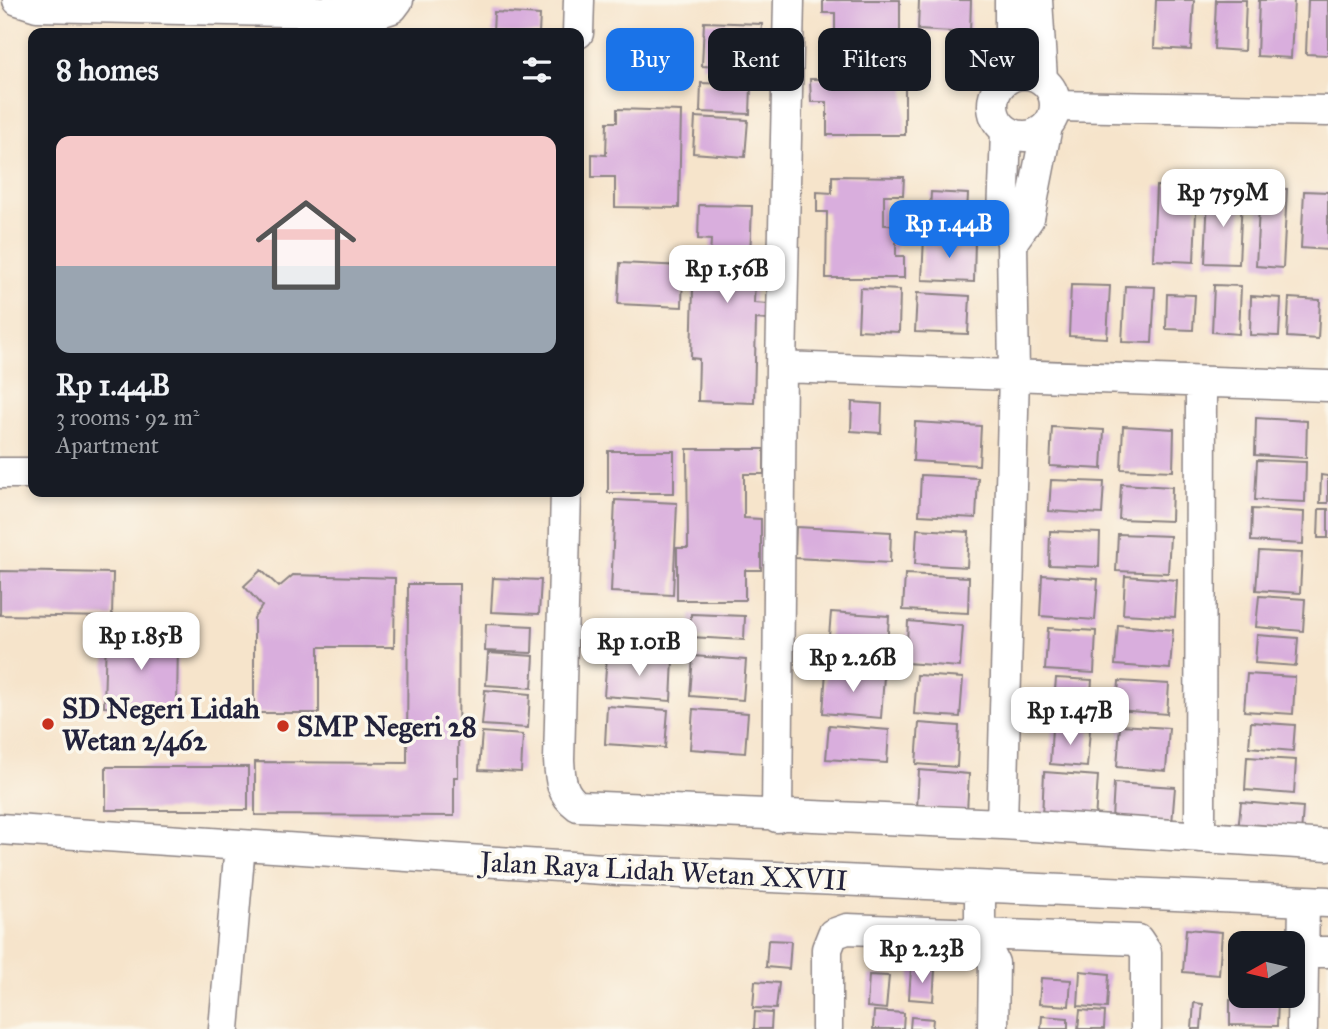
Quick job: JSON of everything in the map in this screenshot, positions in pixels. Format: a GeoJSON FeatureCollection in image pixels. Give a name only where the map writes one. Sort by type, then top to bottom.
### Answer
{"type":"FeatureCollection","features":[{"type":"Feature","properties":{"kind":"street"},"geometry":{"type":"LineString","coordinates":[[18,0],[37,6],[202,5],[377,13],[392,8],[398,0]]}},
{"type":"Feature","properties":{"kind":"street"},"geometry":{"type":"LineString","coordinates":[[578,28],[579,0]]}},
{"type":"Feature","properties":{"kind":"street"},"geometry":{"type":"LineString","coordinates":[[777,817],[781,367],[789,0]]}},
{"type":"Feature","properties":{"kind":"street"},"geometry":{"type":"LineString","coordinates":[[1010,0],[1010,28]]}},
{"type":"Feature","properties":{"kind":"street"},"geometry":{"type":"LineString","coordinates":[[1012,242],[1029,218],[1054,96],[1042,79],[1037,0]]}},
{"type":"Feature","properties":{"kind":"street"},"geometry":{"type":"LineString","coordinates":[[998,91],[993,107],[997,119],[1006,131],[1003,217],[1012,242],[1014,374],[1002,824]]}},
{"type":"Feature","properties":{"kind":"street"},"geometry":{"type":"LineString","coordinates":[[1006,131],[1027,136],[1051,116],[1328,111]]}},
{"type":"Feature","properties":{"kind":"street"},"geometry":{"type":"LineString","coordinates":[[781,367],[1328,386]]}},
{"type":"Feature","properties":{"kind":"street"},"geometry":{"type":"LineString","coordinates":[[1200,382],[1200,837]]}},
{"type":"Feature","properties":{"kind":"street"},"geometry":{"type":"LineString","coordinates":[[0,473],[28,473]]}},
{"type":"Feature","properties":{"kind":"street"},"geometry":{"type":"LineString","coordinates":[[566,497],[559,760],[562,786],[567,798],[578,806],[777,817],[1002,824],[1328,845]]}},
{"type":"Feature","properties":{"kind":"street","name":"Jalan Raya Lidah Wetan XXVII"},"geometry":{"type":"LineString","coordinates":[[0,829],[618,870],[1316,902]]}},
{"type":"Feature","properties":{"kind":"street"},"geometry":{"type":"LineString","coordinates":[[224,1029],[240,845]]}},
{"type":"Feature","properties":{"kind":"street"},"geometry":{"type":"LineString","coordinates":[[980,887],[981,934],[994,963],[993,1029]]}},
{"type":"Feature","properties":{"kind":"street"},"geometry":{"type":"LineString","coordinates":[[994,963],[1012,934],[1012,887]]}},
{"type":"Feature","properties":{"kind":"street"},"geometry":{"type":"LineString","coordinates":[[1302,1029],[1315,952],[1316,902]]}},
{"type":"Feature","properties":{"kind":"street"},"geometry":{"type":"LineString","coordinates":[[827,1029],[827,948],[830,939],[838,930],[1138,940],[1146,952],[1146,1029]]}},
{"type":"Feature","properties":{"kind":"building"},"geometry":{"type":"Polygon","coordinates":[[[823,0],[900,0],[900,28],[835,28],[835,13],[823,13],[823,0]]]}},
{"type":"Feature","properties":{"kind":"building"},"geometry":{"type":"Polygon","coordinates":[[[919,0],[971,0],[970,28],[945,28],[945,32],[918,28],[919,0]]]}},
{"type":"Feature","properties":{"kind":"building"},"geometry":{"type":"Polygon","coordinates":[[[1156,0],[1194,0],[1191,50],[1154,48],[1156,0]]]}},
{"type":"Feature","properties":{"kind":"building"},"geometry":{"type":"Polygon","coordinates":[[[1216,0],[1246,0],[1244,51],[1214,49],[1216,0]]]}},
{"type":"Feature","properties":{"kind":"building"},"geometry":{"type":"Polygon","coordinates":[[[1259,0],[1294,0],[1291,58],[1257,56],[1259,0]]]}},
{"type":"Feature","properties":{"kind":"building"},"geometry":{"type":"Polygon","coordinates":[[[1308,0],[1328,0],[1328,55],[1306,54],[1308,0]]]}},
{"type":"Feature","properties":{"kind":"building"},"geometry":{"type":"Polygon","coordinates":[[[494,12],[540,15],[539,28],[493,28],[494,12]]]}},
{"type":"Feature","properties":{"kind":"building"},"geometry":{"type":"Polygon","coordinates":[[[704,22],[762,24],[762,28],[708,28],[708,66],[702,66],[704,22]]]}},
{"type":"Feature","properties":{"kind":"building"},"geometry":{"type":"Polygon","coordinates":[[[810,79],[818,79],[818,91],[905,91],[905,135],[827,135],[827,102],[811,102],[810,79]]]}},
{"type":"Feature","properties":{"kind":"building"},"geometry":{"type":"Polygon","coordinates":[[[701,83],[708,83],[708,91],[751,91],[750,114],[700,112],[701,83]]]}},
{"type":"Feature","properties":{"kind":"building"},"geometry":{"type":"Polygon","coordinates":[[[617,109],[681,111],[679,208],[615,207],[615,177],[592,177],[592,154],[606,155],[607,122],[617,122],[617,109]]]}},
{"type":"Feature","properties":{"kind":"building"},"geometry":{"type":"Polygon","coordinates":[[[695,117],[748,120],[745,157],[693,153],[695,117]]]}},
{"type":"Feature","properties":{"kind":"building"},"geometry":{"type":"Polygon","coordinates":[[[832,176],[904,177],[903,195],[884,195],[884,225],[896,225],[896,256],[904,256],[904,278],[826,278],[827,212],[817,212],[817,192],[832,193],[832,176]]]}},
{"type":"Feature","properties":{"kind":"building"},"geometry":{"type":"Polygon","coordinates":[[[1156,186],[1197,188],[1194,262],[1153,260],[1156,186]]]}},
{"type":"Feature","properties":{"kind":"building"},"geometry":{"type":"Polygon","coordinates":[[[1260,188],[1287,189],[1283,268],[1256,266],[1260,188]]]}},
{"type":"Feature","properties":{"kind":"building"},"geometry":{"type":"Polygon","coordinates":[[[1304,191],[1328,192],[1328,250],[1301,248],[1304,191]]]}},
{"type":"Feature","properties":{"kind":"building"},"geometry":{"type":"Polygon","coordinates":[[[931,192],[968,194],[966,231],[929,229],[931,192]]]}},
{"type":"Feature","properties":{"kind":"building"},"geometry":{"type":"Polygon","coordinates":[[[1208,194],[1242,196],[1239,264],[1205,263],[1208,194]]]}},
{"type":"Feature","properties":{"kind":"building"},"geometry":{"type":"Polygon","coordinates":[[[699,205],[752,206],[750,257],[771,258],[770,279],[755,278],[754,303],[768,304],[767,320],[756,319],[754,403],[698,401],[699,359],[691,358],[694,255],[710,256],[711,240],[698,239],[699,205]]]}},
{"type":"Feature","properties":{"kind":"building"},"geometry":{"type":"Polygon","coordinates":[[[924,237],[975,239],[974,282],[922,280],[924,237]]]}},
{"type":"Feature","properties":{"kind":"building"},"geometry":{"type":"Polygon","coordinates":[[[620,263],[683,266],[682,307],[618,304],[620,263]]]}},
{"type":"Feature","properties":{"kind":"building"},"geometry":{"type":"Polygon","coordinates":[[[1071,285],[1110,286],[1107,338],[1069,336],[1071,285]]]}},
{"type":"Feature","properties":{"kind":"building"},"geometry":{"type":"Polygon","coordinates":[[[1214,285],[1241,286],[1239,334],[1212,332],[1214,285]]]}},
{"type":"Feature","properties":{"kind":"building"},"geometry":{"type":"Polygon","coordinates":[[[1125,286],[1155,287],[1152,343],[1122,342],[1125,286]]]}},
{"type":"Feature","properties":{"kind":"building"},"geometry":{"type":"Polygon","coordinates":[[[860,288],[900,290],[899,332],[858,330],[860,288]]]}},
{"type":"Feature","properties":{"kind":"building"},"geometry":{"type":"Polygon","coordinates":[[[917,293],[970,296],[968,334],[915,332],[917,293]]]}},
{"type":"Feature","properties":{"kind":"building"},"geometry":{"type":"Polygon","coordinates":[[[1167,294],[1195,295],[1193,330],[1166,329],[1167,294]]]}},
{"type":"Feature","properties":{"kind":"building"},"geometry":{"type":"Polygon","coordinates":[[[1251,296],[1281,298],[1279,336],[1250,335],[1251,296]]]}},
{"type":"Feature","properties":{"kind":"building"},"geometry":{"type":"Polygon","coordinates":[[[1289,298],[1320,300],[1318,339],[1287,337],[1289,298]]]}},
{"type":"Feature","properties":{"kind":"building"},"geometry":{"type":"Polygon","coordinates":[[[852,402],[882,404],[881,433],[851,431],[852,402]]]}},
{"type":"Feature","properties":{"kind":"building"},"geometry":{"type":"Polygon","coordinates":[[[1256,418],[1307,421],[1306,458],[1255,455],[1256,418]]]}},
{"type":"Feature","properties":{"kind":"building"},"geometry":{"type":"Polygon","coordinates":[[[915,422],[981,426],[979,465],[913,461],[915,422]]]}},
{"type":"Feature","properties":{"kind":"building"},"geometry":{"type":"Polygon","coordinates":[[[1123,426],[1174,429],[1173,471],[1121,469],[1123,426]]]}},
{"type":"Feature","properties":{"kind":"building"},"geometry":{"type":"Polygon","coordinates":[[[1052,427],[1104,430],[1102,469],[1050,466],[1052,427]]]}},
{"type":"Feature","properties":{"kind":"building"},"geometry":{"type":"Polygon","coordinates":[[[687,449],[764,449],[764,474],[744,474],[744,518],[761,519],[761,570],[745,570],[745,600],[677,600],[677,548],[688,548],[687,449]]]}},
{"type":"Feature","properties":{"kind":"building"},"geometry":{"type":"Polygon","coordinates":[[[608,451],[674,451],[674,493],[608,493],[608,451]]]}},
{"type":"Feature","properties":{"kind":"building"},"geometry":{"type":"Polygon","coordinates":[[[1257,460],[1306,462],[1305,502],[1255,500],[1257,460]]]}},
{"type":"Feature","properties":{"kind":"building"},"geometry":{"type":"Polygon","coordinates":[[[921,475],[978,478],[976,518],[919,515],[921,475]]]}},
{"type":"Feature","properties":{"kind":"building"},"geometry":{"type":"Polygon","coordinates":[[[1321,475],[1328,476],[1328,503],[1320,503],[1321,475]]]}},
{"type":"Feature","properties":{"kind":"building"},"geometry":{"type":"Polygon","coordinates":[[[1051,480],[1104,482],[1102,514],[1049,511],[1051,480]]]}},
{"type":"Feature","properties":{"kind":"building"},"geometry":{"type":"Polygon","coordinates":[[[1121,484],[1172,487],[1171,521],[1119,519],[1121,484]]]}},
{"type":"Feature","properties":{"kind":"building"},"geometry":{"type":"Polygon","coordinates":[[[615,500],[677,503],[673,595],[611,592],[615,500]]]}},
{"type":"Feature","properties":{"kind":"building"},"geometry":{"type":"Polygon","coordinates":[[[1252,509],[1304,512],[1303,544],[1251,541],[1252,509]]]}},
{"type":"Feature","properties":{"kind":"building"},"geometry":{"type":"Polygon","coordinates":[[[1319,509],[1328,509],[1328,538],[1318,538],[1319,509]]]}},
{"type":"Feature","properties":{"kind":"building"},"geometry":{"type":"Polygon","coordinates":[[[796,527],[891,532],[890,563],[795,558],[796,527]]]}},
{"type":"Feature","properties":{"kind":"building"},"geometry":{"type":"Polygon","coordinates":[[[917,529],[969,532],[967,567],[915,564],[917,529]]]}},
{"type":"Feature","properties":{"kind":"building"},"geometry":{"type":"Polygon","coordinates":[[[1050,531],[1100,533],[1099,567],[1049,565],[1050,531]]]}},
{"type":"Feature","properties":{"kind":"building"},"geometry":{"type":"Polygon","coordinates":[[[1118,534],[1170,536],[1168,573],[1116,571],[1118,534]]]}},
{"type":"Feature","properties":{"kind":"building"},"geometry":{"type":"Polygon","coordinates":[[[1259,551],[1302,553],[1300,593],[1256,590],[1259,551]]]}},
{"type":"Feature","properties":{"kind":"building"},"geometry":{"type":"Polygon","coordinates":[[[261,570],[279,587],[293,575],[395,578],[394,647],[319,647],[319,713],[254,713],[254,618],[262,606],[244,586],[261,570]]]}},
{"type":"Feature","properties":{"kind":"building"},"geometry":{"type":"Polygon","coordinates":[[[0,571],[113,573],[112,617],[0,615],[0,571]]]}},
{"type":"Feature","properties":{"kind":"building"},"geometry":{"type":"Polygon","coordinates":[[[905,574],[969,577],[968,613],[903,610],[905,574]]]}},
{"type":"Feature","properties":{"kind":"building"},"geometry":{"type":"Polygon","coordinates":[[[1042,575],[1098,579],[1095,620],[1040,616],[1042,575]]]}},
{"type":"Feature","properties":{"kind":"building"},"geometry":{"type":"Polygon","coordinates":[[[1125,576],[1177,580],[1175,617],[1123,614],[1125,576]]]}},
{"type":"Feature","properties":{"kind":"building"},"geometry":{"type":"Polygon","coordinates":[[[493,578],[541,580],[539,614],[491,612],[493,578]]]}},
{"type":"Feature","properties":{"kind":"building"},"geometry":{"type":"Polygon","coordinates":[[[408,584],[459,584],[458,777],[454,777],[454,816],[255,815],[255,762],[407,763],[408,584]]]}},
{"type":"Feature","properties":{"kind":"building"},"geometry":{"type":"Polygon","coordinates":[[[1259,596],[1305,599],[1303,631],[1256,627],[1259,596]]]}},
{"type":"Feature","properties":{"kind":"building"},"geometry":{"type":"Polygon","coordinates":[[[831,612],[889,616],[886,665],[827,661],[831,612]]]}},
{"type":"Feature","properties":{"kind":"building"},"geometry":{"type":"Polygon","coordinates":[[[691,614],[745,616],[744,640],[690,637],[691,614]]]}},
{"type":"Feature","properties":{"kind":"building"},"geometry":{"type":"Polygon","coordinates":[[[908,621],[963,626],[960,667],[906,663],[908,621]]]}},
{"type":"Feature","properties":{"kind":"building"},"geometry":{"type":"Polygon","coordinates":[[[486,624],[533,626],[532,653],[485,651],[486,624]]]}},
{"type":"Feature","properties":{"kind":"building"},"geometry":{"type":"Polygon","coordinates":[[[1118,625],[1173,630],[1170,669],[1115,665],[1118,625]]]}},
{"type":"Feature","properties":{"kind":"building"},"geometry":{"type":"Polygon","coordinates":[[[1048,628],[1096,631],[1094,673],[1045,670],[1048,628]]]}},
{"type":"Feature","properties":{"kind":"building"},"geometry":{"type":"Polygon","coordinates":[[[106,635],[178,637],[177,709],[104,707],[106,635]]]}},
{"type":"Feature","properties":{"kind":"building"},"geometry":{"type":"Polygon","coordinates":[[[1257,635],[1298,638],[1296,666],[1255,663],[1257,635]]]}},
{"type":"Feature","properties":{"kind":"building"},"geometry":{"type":"Polygon","coordinates":[[[488,653],[534,656],[532,688],[486,685],[488,653]]]}},
{"type":"Feature","properties":{"kind":"building"},"geometry":{"type":"Polygon","coordinates":[[[607,655],[673,659],[671,701],[604,696],[607,655]]]}},
{"type":"Feature","properties":{"kind":"building"},"geometry":{"type":"Polygon","coordinates":[[[693,656],[746,660],[743,700],[690,696],[693,656]]]}},
{"type":"Feature","properties":{"kind":"building"},"geometry":{"type":"Polygon","coordinates":[[[826,671],[884,676],[881,718],[823,713],[826,671]]]}},
{"type":"Feature","properties":{"kind":"building"},"geometry":{"type":"Polygon","coordinates":[[[1247,674],[1295,677],[1293,714],[1244,711],[1247,674]]]}},
{"type":"Feature","properties":{"kind":"building"},"geometry":{"type":"Polygon","coordinates":[[[917,675],[963,678],[960,717],[914,714],[917,675]]]}},
{"type":"Feature","properties":{"kind":"building"},"geometry":{"type":"Polygon","coordinates":[[[1056,678],[1092,680],[1089,719],[1053,716],[1056,678]]]}},
{"type":"Feature","properties":{"kind":"building"},"geometry":{"type":"Polygon","coordinates":[[[1119,681],[1169,684],[1167,714],[1117,710],[1119,681]]]}},
{"type":"Feature","properties":{"kind":"building"},"geometry":{"type":"Polygon","coordinates":[[[485,690],[530,694],[528,728],[482,725],[485,690]]]}},
{"type":"Feature","properties":{"kind":"building"},"geometry":{"type":"Polygon","coordinates":[[[607,706],[668,710],[665,748],[605,744],[607,706]]]}},
{"type":"Feature","properties":{"kind":"building"},"geometry":{"type":"Polygon","coordinates":[[[693,709],[748,713],[745,753],[690,749],[693,709]]]}},
{"type":"Feature","properties":{"kind":"building"},"geometry":{"type":"Polygon","coordinates":[[[1251,722],[1295,725],[1293,751],[1249,747],[1251,722]]]}},
{"type":"Feature","properties":{"kind":"building"},"geometry":{"type":"Polygon","coordinates":[[[919,723],[959,726],[957,767],[916,764],[919,723]]]}},
{"type":"Feature","properties":{"kind":"building"},"geometry":{"type":"Polygon","coordinates":[[[829,725],[889,730],[887,763],[826,759],[829,725]]]}},
{"type":"Feature","properties":{"kind":"building"},"geometry":{"type":"Polygon","coordinates":[[[1120,725],[1169,728],[1166,771],[1117,767],[1120,725]]]}},
{"type":"Feature","properties":{"kind":"building"},"geometry":{"type":"Polygon","coordinates":[[[1052,727],[1090,730],[1087,767],[1050,764],[1052,727]]]}},
{"type":"Feature","properties":{"kind":"building"},"geometry":{"type":"Polygon","coordinates":[[[482,732],[523,735],[521,772],[479,770],[482,732]]]}},
{"type":"Feature","properties":{"kind":"building"},"geometry":{"type":"Polygon","coordinates":[[[1247,757],[1296,760],[1294,794],[1245,790],[1247,757]]]}},
{"type":"Feature","properties":{"kind":"building"},"geometry":{"type":"Polygon","coordinates":[[[106,767],[248,767],[248,810],[106,810],[106,767]]]}},
{"type":"Feature","properties":{"kind":"building"},"geometry":{"type":"Polygon","coordinates":[[[919,770],[969,774],[967,812],[917,808],[919,770]]]}},
{"type":"Feature","properties":{"kind":"building"},"geometry":{"type":"Polygon","coordinates":[[[1044,772],[1098,776],[1095,821],[1042,818],[1044,772]]]}},
{"type":"Feature","properties":{"kind":"building"},"geometry":{"type":"Polygon","coordinates":[[[1114,783],[1175,787],[1172,824],[1112,819],[1114,783]]]}},
{"type":"Feature","properties":{"kind":"building"},"geometry":{"type":"Polygon","coordinates":[[[1241,802],[1303,807],[1301,835],[1238,831],[1241,802]]]}},
{"type":"Feature","properties":{"kind":"building"},"geometry":{"type":"Polygon","coordinates":[[[1186,929],[1222,932],[1219,975],[1183,972],[1186,929]]]}},
{"type":"Feature","properties":{"kind":"building"},"geometry":{"type":"Polygon","coordinates":[[[768,940],[791,941],[789,969],[766,967],[768,940]]]}},
{"type":"Feature","properties":{"kind":"building"},"geometry":{"type":"Polygon","coordinates":[[[911,969],[935,970],[933,1001],[909,999],[911,969]]]}},
{"type":"Feature","properties":{"kind":"building"},"geometry":{"type":"Polygon","coordinates":[[[1080,971],[1109,974],[1107,1008],[1078,1006],[1080,971]]]}},
{"type":"Feature","properties":{"kind":"building"},"geometry":{"type":"Polygon","coordinates":[[[869,975],[889,976],[886,1009],[867,1007],[869,975]]]}},
{"type":"Feature","properties":{"kind":"building"},"geometry":{"type":"Polygon","coordinates":[[[1041,978],[1071,980],[1069,1006],[1039,1004],[1041,978]]]}},
{"type":"Feature","properties":{"kind":"building"},"geometry":{"type":"Polygon","coordinates":[[[755,981],[779,983],[776,1009],[753,1008],[755,981]]]}},
{"type":"Feature","properties":{"kind":"building"},"geometry":{"type":"Polygon","coordinates":[[[1194,1003],[1203,1004],[1201,1029],[1192,1029],[1194,1003]]]}},
{"type":"Feature","properties":{"kind":"building"},"geometry":{"type":"Polygon","coordinates":[[[1230,1008],[1278,1008],[1277,1026],[1230,1025],[1230,1008]]]}},
{"type":"Feature","properties":{"kind":"building"},"geometry":{"type":"Polygon","coordinates":[[[1080,1010],[1105,1012],[1104,1029],[1078,1029],[1080,1010]]]}},
{"type":"Feature","properties":{"kind":"building"},"geometry":{"type":"Polygon","coordinates":[[[874,1011],[904,1013],[903,1029],[873,1029],[874,1011]]]}},
{"type":"Feature","properties":{"kind":"building"},"geometry":{"type":"Polygon","coordinates":[[[755,1012],[772,1013],[771,1029],[754,1029],[755,1012]]]}},
{"type":"Feature","properties":{"kind":"building"},"geometry":{"type":"Polygon","coordinates":[[[1042,1016],[1068,1018],[1068,1029],[1041,1029],[1042,1016]]]}},
{"type":"Feature","properties":{"kind":"building"},"geometry":{"type":"Polygon","coordinates":[[[911,1017],[933,1019],[932,1029],[910,1029],[911,1017]]]}},
{"type":"Feature","properties":{"kind":"place","name":"SD Negeri Lidah Wetan 2/462"},"geometry":{"type":"Point","coordinates":[48,724]}},
{"type":"Feature","properties":{"kind":"place","name":"SMP Negeri 28"},"geometry":{"type":"Point","coordinates":[283,726]}}]}
